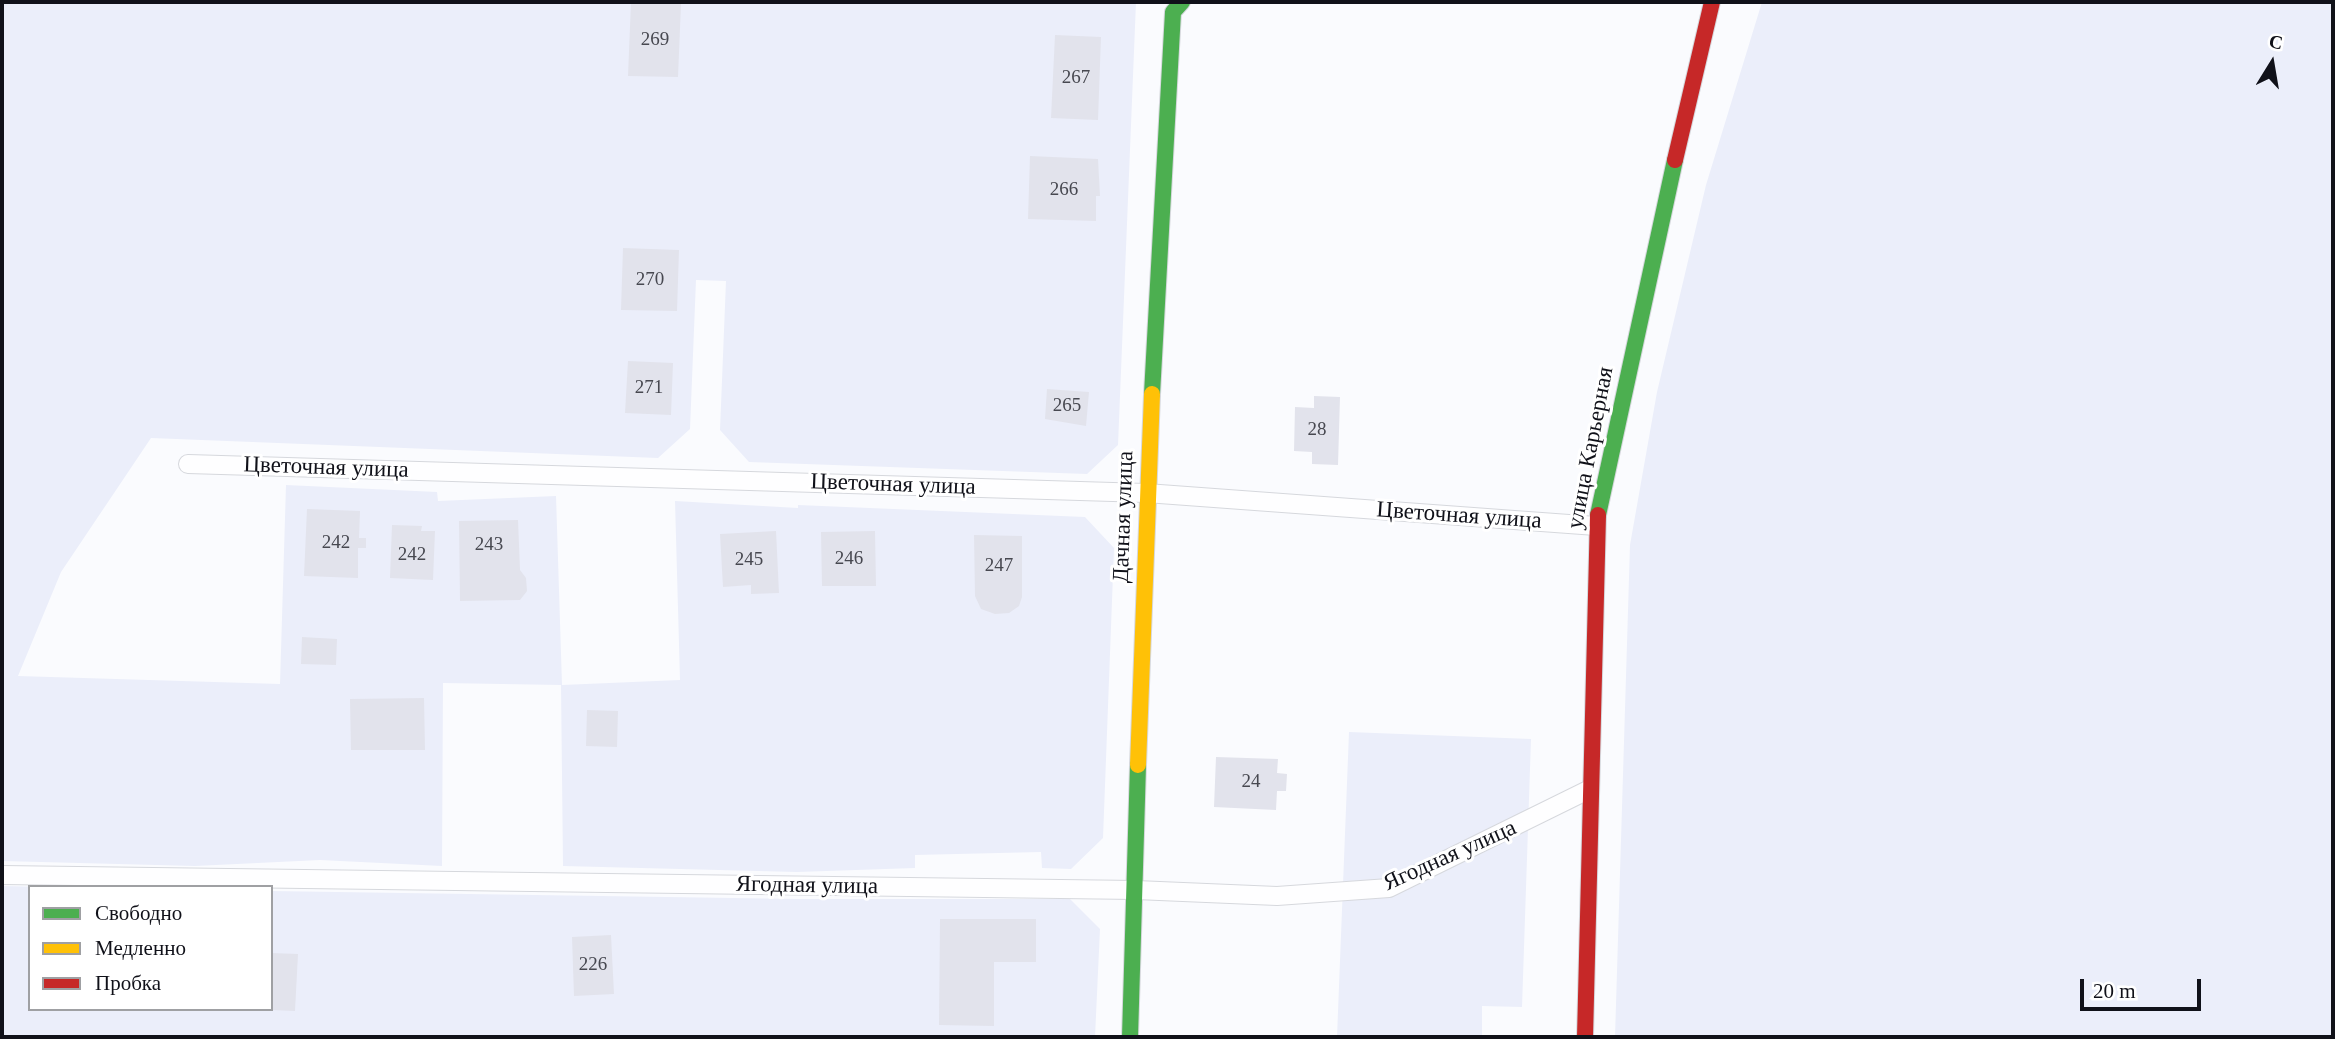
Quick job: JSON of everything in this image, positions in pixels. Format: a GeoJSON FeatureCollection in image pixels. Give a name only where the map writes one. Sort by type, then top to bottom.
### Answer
{"type":"FeatureCollection","features":[{"type":"Feature","properties":{"kind":"street","name":"Дачная улица"},"geometry":{"type":"LineString","coordinates":[[1130,1037],[1146,493],[1173,12],[1182,2]]}},
{"type":"Feature","properties":{"kind":"street","name":"улица Карьерная"},"geometry":{"type":"LineString","coordinates":[[1584,1037],[1596,526],[1652,260],[1712,2]]}},
{"type":"Feature","properties":{"kind":"lane","name":"Цветочная улица"},"geometry":{"type":"LineString","coordinates":[[188,464],[1146,493],[1596,526]]}},
{"type":"Feature","properties":{"kind":"lane","name":"Ягодная улица"},"geometry":{"type":"LineString","coordinates":[[2,875],[1136,890],[1277,896],[1389,888],[1588,790]]}},
{"type":"Feature","properties":{"kind":"shaded area"},"geometry":{"type":"Polygon","coordinates":[[[2,2],[1136,2],[1118,445],[1087,474],[749,462],[720,430],[726,281],[696,280],[690,429],[658,458],[151,438],[61,572],[18,676],[280,684],[286,485],[437,492],[438,501],[556,496],[562,685],[680,680],[675,501],[798,508],[798,505],[1085,517],[1114,548],[1103,838],[1071,869],[1042,868],[1041,852],[915,855],[915,868],[797,872],[563,866],[561,685],[443,683],[442,866],[320,860],[195,866],[2,861],[2,2]]]}},
{"type":"Feature","properties":{"kind":"shaded area"},"geometry":{"type":"Polygon","coordinates":[[[1762,2],[2333,2],[2333,1037],[1615,1037],[1630,545],[1657,392],[1706,185],[1762,2]]]}},
{"type":"Feature","properties":{"kind":"shaded area"},"geometry":{"type":"Polygon","coordinates":[[[1349,732],[1531,739],[1522,1007],[1482,1006],[1482,1037],[1337,1037],[1349,732]]]}},
{"type":"Feature","properties":{"kind":"shaded area"},"geometry":{"type":"Polygon","coordinates":[[[2,886],[28,887],[28,1011],[273,1011],[273,891],[799,899],[1070,899],[1100,929],[1095,1037],[2,1037],[2,886]]]}},
{"type":"Feature","properties":{"kind":"building"},"geometry":{"type":"Polygon","coordinates":[[[631,2],[681,4],[678,77],[628,76],[631,2]]]}},
{"type":"Feature","properties":{"kind":"building"},"geometry":{"type":"Polygon","coordinates":[[[1055,35],[1101,37],[1098,120],[1051,118],[1055,35]]]}},
{"type":"Feature","properties":{"kind":"building"},"geometry":{"type":"Polygon","coordinates":[[[1030,156],[1098,159],[1100,196],[1096,196],[1096,221],[1028,219],[1030,156]]]}},
{"type":"Feature","properties":{"kind":"building"},"geometry":{"type":"Polygon","coordinates":[[[623,248],[679,250],[677,311],[621,310],[623,248]]]}},
{"type":"Feature","properties":{"kind":"building"},"geometry":{"type":"Polygon","coordinates":[[[628,361],[673,363],[671,415],[625,413],[628,361]]]}},
{"type":"Feature","properties":{"kind":"building"},"geometry":{"type":"Polygon","coordinates":[[[1047,389],[1089,392],[1086,426],[1045,419],[1047,389]]]}},
{"type":"Feature","properties":{"kind":"building"},"geometry":{"type":"Polygon","coordinates":[[[1314,396],[1340,397],[1338,465],[1312,464],[1312,452],[1294,451],[1295,407],[1314,408],[1314,396]]]}},
{"type":"Feature","properties":{"kind":"building"},"geometry":{"type":"Polygon","coordinates":[[[307,509],[360,511],[359,538],[366,538],[366,548],[358,548],[358,578],[304,576],[307,509]]]}},
{"type":"Feature","properties":{"kind":"building"},"geometry":{"type":"Polygon","coordinates":[[[518,520],[520,570],[526,578],[527,591],[520,600],[460,601],[459,521],[518,520]]]}},
{"type":"Feature","properties":{"kind":"building"},"geometry":{"type":"Polygon","coordinates":[[[392,525],[422,526],[421,531],[435,531],[433,580],[390,578],[392,525]]]}},
{"type":"Feature","properties":{"kind":"building"},"geometry":{"type":"Polygon","coordinates":[[[776,531],[779,593],[751,594],[751,585],[723,587],[720,534],[776,531]]]}},
{"type":"Feature","properties":{"kind":"building"},"geometry":{"type":"Polygon","coordinates":[[[875,531],[876,586],[822,586],[821,532],[875,531]]]}},
{"type":"Feature","properties":{"kind":"building"},"geometry":{"type":"Polygon","coordinates":[[[974,535],[1022,536],[1022,597],[1019,606],[1009,613],[995,614],[981,609],[975,596],[974,535]]]}},
{"type":"Feature","properties":{"kind":"building"},"geometry":{"type":"Polygon","coordinates":[[[302,637],[337,639],[336,665],[301,664],[302,637]]]}},
{"type":"Feature","properties":{"kind":"building"},"geometry":{"type":"Polygon","coordinates":[[[424,698],[425,750],[351,750],[350,699],[424,698]]]}},
{"type":"Feature","properties":{"kind":"building"},"geometry":{"type":"Polygon","coordinates":[[[587,710],[618,711],[617,747],[586,746],[587,710]]]}},
{"type":"Feature","properties":{"kind":"building"},"geometry":{"type":"Polygon","coordinates":[[[1216,757],[1278,759],[1277,773],[1287,774],[1286,791],[1277,791],[1276,810],[1214,807],[1216,757]]]}},
{"type":"Feature","properties":{"kind":"building"},"geometry":{"type":"Polygon","coordinates":[[[940,919],[1036,919],[1036,962],[994,962],[994,1026],[939,1025],[940,919]]]}},
{"type":"Feature","properties":{"kind":"building"},"geometry":{"type":"Polygon","coordinates":[[[611,935],[614,994],[574,996],[572,937],[611,935]]]}},
{"type":"Feature","properties":{"kind":"building"},"geometry":{"type":"Polygon","coordinates":[[[273,953],[298,954],[295,1011],[273,1010],[273,953]]]}},
{"type":"Feature","properties":{"kind":"traffic: fast"},"geometry":{"type":"LineString","coordinates":[[1152,394],[1173,12],[1182,2]]}},
{"type":"Feature","properties":{"kind":"traffic: fast"},"geometry":{"type":"LineString","coordinates":[[1598,515],[1675,160]]}},
{"type":"Feature","properties":{"kind":"traffic: fast"},"geometry":{"type":"LineString","coordinates":[[1130,1037],[1138,765]]}},
{"type":"Feature","properties":{"kind":"traffic: slow"},"geometry":{"type":"LineString","coordinates":[[1138,765],[1152,394]]}},
{"type":"Feature","properties":{"kind":"traffic: jam"},"geometry":{"type":"LineString","coordinates":[[1675,160],[1712,2]]}},
{"type":"Feature","properties":{"kind":"traffic: jam"},"geometry":{"type":"LineString","coordinates":[[1585,1037],[1598,515]]}}]}
